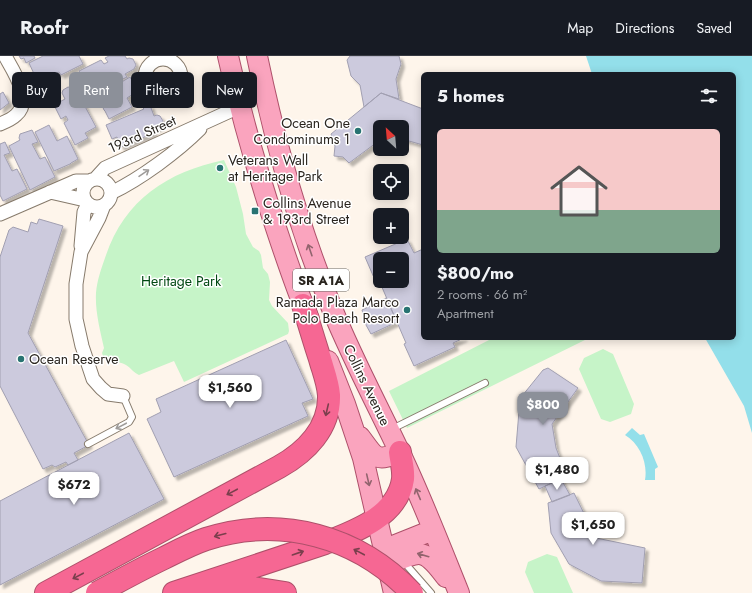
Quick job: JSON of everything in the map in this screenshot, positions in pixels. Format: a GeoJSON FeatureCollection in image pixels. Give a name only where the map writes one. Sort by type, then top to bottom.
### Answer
{"type":"FeatureCollection","features":[{"type":"Feature","properties":{"kind":"highway"},"geometry":{"type":"LineString","coordinates":[[46,593],[290,461],[305,450],[322,427],[329,395],[324,373],[303,305]]}},
{"type":"Feature","properties":{"kind":"highway"},"geometry":{"type":"LineString","coordinates":[[174,593],[325,543],[353,531],[376,518],[391,504],[400,490],[403,476],[400,452]]}},
{"type":"Feature","properties":{"kind":"highway"},"geometry":{"type":"LineString","coordinates":[[96,593],[175,552],[205,539],[238,531],[270,529],[288,530],[317,535],[356,550],[378,563],[396,577],[412,593]]}},
{"type":"Feature","properties":{"kind":"highway"},"geometry":{"type":"LineString","coordinates":[[190,593],[211,589],[236,588],[253,588],[285,593]]}},
{"type":"Feature","properties":{"kind":"main road","name":"Collins Avenue"},"geometry":{"type":"LineString","coordinates":[[228,56],[231,72]]}},
{"type":"Feature","properties":{"kind":"main road","name":"Collins Avenue"},"geometry":{"type":"LineString","coordinates":[[257,56],[266,99],[298,214],[318,272],[347,343],[400,452],[458,593]]}},
{"type":"Feature","properties":{"kind":"main road"},"geometry":{"type":"LineString","coordinates":[[257,102],[266,99]]}},
{"type":"Feature","properties":{"kind":"main road","name":"Collins Avenue"},"geometry":{"type":"LineString","coordinates":[[239,108],[269,206],[303,305],[336,380],[354,429],[363,458],[376,518],[390,558],[394,593]]}},
{"type":"Feature","properties":{"kind":"main road"},"geometry":{"type":"LineString","coordinates":[[354,429],[372,454],[378,458],[400,452]]}},
{"type":"Feature","properties":{"kind":"main road"},"geometry":{"type":"LineString","coordinates":[[390,558],[433,530]]}},
{"type":"Feature","properties":{"kind":"main road"},"geometry":{"type":"LineString","coordinates":[[390,558],[416,553],[425,555],[437,565],[458,593]]}},
{"type":"Feature","properties":{"kind":"street"},"geometry":{"type":"LineString","coordinates":[[0,124],[16,116],[22,108],[24,99],[14,71],[5,56]]}},
{"type":"Feature","properties":{"kind":"street","name":"193rd Street"},"geometry":{"type":"LineString","coordinates":[[92,180],[106,168],[237,108]]}},
{"type":"Feature","properties":{"kind":"street","name":"193rd Street"},"geometry":{"type":"LineString","coordinates":[[111,193],[122,188],[191,139],[207,122]]}},
{"type":"Feature","properties":{"kind":"street"},"geometry":{"type":"LineString","coordinates":[[92,180],[87,184],[83,192],[87,202],[84,212],[81,252],[76,284],[76,319],[82,346],[93,379],[108,394],[123,396]]}},
{"type":"Feature","properties":{"kind":"street"},"geometry":{"type":"LineString","coordinates":[[3,215],[76,181],[103,180],[109,185],[111,193],[109,200],[104,206],[81,252]]}},
{"type":"Feature","properties":{"kind":"street"},"geometry":{"type":"LineString","coordinates":[[50,192],[87,202],[96,207],[104,206]]}},
{"type":"Feature","properties":{"kind":"lane"},"geometry":{"type":"LineString","coordinates":[[389,431],[484,382]]}},
{"type":"Feature","properties":{"kind":"lane"},"geometry":{"type":"LineString","coordinates":[[88,444],[129,422],[132,417],[123,396]]}},
{"type":"Feature","properties":{"kind":"lane"},"geometry":{"type":"LineString","coordinates":[[390,558],[431,593]]}},
{"type":"Feature","properties":{"kind":"green space","name":"Heritage Park"},"geometry":{"type":"Polygon","coordinates":[[[224,160],[236,187],[243,214],[246,234],[253,247],[259,251],[263,268],[268,274],[270,282],[269,300],[272,306],[288,323],[288,334],[184,382],[174,361],[139,375],[122,363],[106,359],[103,357],[102,353],[104,348],[99,327],[96,300],[99,275],[113,238],[124,220],[136,205],[150,192],[166,181],[184,172],[203,165],[224,160]]]}},
{"type":"Feature","properties":{"kind":"green space"},"geometry":{"type":"Polygon","coordinates":[[[489,340],[585,340],[407,428],[389,391],[489,340]]]}},
{"type":"Feature","properties":{"kind":"green space"},"geometry":{"type":"Polygon","coordinates":[[[603,349],[613,354],[634,404],[631,414],[610,422],[601,419],[579,369],[584,358],[603,349]]]}},
{"type":"Feature","properties":{"kind":"green space"},"geometry":{"type":"Polygon","coordinates":[[[547,554],[557,557],[573,593],[534,593],[525,572],[528,562],[547,554]]]}},
{"type":"Feature","properties":{"kind":"water"},"geometry":{"type":"Polygon","coordinates":[[[586,56],[752,56],[752,433],[744,406],[706,340],[736,340],[736,72],[591,72],[586,56]]]}},
{"type":"Feature","properties":{"kind":"water"},"geometry":{"type":"Polygon","coordinates":[[[632,428],[640,435],[644,434],[658,467],[655,469],[655,480],[645,480],[646,474],[642,454],[635,443],[625,435],[632,428]]]}},
{"type":"Feature","properties":{"kind":"building"},"geometry":{"type":"Polygon","coordinates":[[[19,56],[34,56],[35,58],[26,63],[24,58],[21,59],[19,56]]]}},
{"type":"Feature","properties":{"kind":"building"},"geometry":{"type":"Polygon","coordinates":[[[43,56],[79,56],[83,64],[61,75],[61,72],[33,72],[29,63],[43,56]]]}},
{"type":"Feature","properties":{"kind":"building"},"geometry":{"type":"Polygon","coordinates":[[[109,56],[125,56],[127,59],[133,59],[136,65],[134,69],[125,74],[127,77],[123,79],[123,72],[79,71],[101,60],[104,64],[108,62],[105,58],[109,56]]]}},
{"type":"Feature","properties":{"kind":"building"},"geometry":{"type":"Polygon","coordinates":[[[350,56],[399,56],[401,64],[396,79],[399,99],[381,93],[364,107],[360,85],[351,76],[347,60],[350,56]]]}},
{"type":"Feature","properties":{"kind":"building"},"geometry":{"type":"Polygon","coordinates":[[[130,77],[131,79],[131,95],[127,98],[131,108],[109,119],[103,108],[123,108],[123,81],[130,77]]]}},
{"type":"Feature","properties":{"kind":"building"},"geometry":{"type":"Polygon","coordinates":[[[69,87],[69,108],[86,108],[96,127],[85,133],[88,138],[75,145],[64,123],[68,120],[66,116],[61,119],[56,108],[61,108],[61,101],[65,99],[62,93],[63,90],[69,87]]]}},
{"type":"Feature","properties":{"kind":"building"},"geometry":{"type":"Polygon","coordinates":[[[3,92],[9,103],[0,110],[0,94],[3,92]]]}},
{"type":"Feature","properties":{"kind":"building","name":"Ocean One Condominums 1"},"geometry":{"type":"Polygon","coordinates":[[[381,93],[421,108],[421,144],[409,141],[409,120],[373,120],[373,145],[349,163],[343,157],[334,156],[335,146],[331,134],[381,93]]]}},
{"type":"Feature","properties":{"kind":"building"},"geometry":{"type":"Polygon","coordinates":[[[143,108],[151,108],[154,116],[160,116],[163,121],[160,127],[153,130],[154,133],[121,147],[117,137],[112,139],[106,125],[144,109],[143,108]]]}},
{"type":"Feature","properties":{"kind":"building"},"geometry":{"type":"Polygon","coordinates":[[[49,125],[57,141],[67,136],[78,159],[54,171],[35,132],[49,125]]]}},
{"type":"Feature","properties":{"kind":"building"},"geometry":{"type":"Polygon","coordinates":[[[32,130],[38,142],[32,144],[40,159],[45,157],[55,177],[30,190],[9,146],[20,140],[20,134],[32,130]]]}},
{"type":"Feature","properties":{"kind":"building"},"geometry":{"type":"Polygon","coordinates":[[[5,142],[10,153],[4,155],[12,171],[17,169],[27,189],[3,201],[0,195],[0,144],[5,142]]]}},
{"type":"Feature","properties":{"kind":"building","name":"Ocean Reserve"},"geometry":{"type":"Polygon","coordinates":[[[39,219],[63,226],[28,333],[89,445],[74,453],[78,460],[68,465],[66,462],[55,467],[52,465],[43,469],[0,386],[0,257],[9,230],[13,227],[28,232],[31,222],[37,224],[39,219]]]}},
{"type":"Feature","properties":{"kind":"building","name":"Ramada Plaza Marco Polo Beach Resort"},"geometry":{"type":"Polygon","coordinates":[[[409,243],[414,253],[421,250],[421,340],[460,340],[453,343],[455,347],[414,366],[404,344],[406,343],[382,288],[409,288],[409,252],[377,252],[395,244],[409,243]]]}},
{"type":"Feature","properties":{"kind":"building","name":"Ramada Plaza Marco Polo Beach Resort"},"geometry":{"type":"Polygon","coordinates":[[[373,254],[373,275],[365,257],[373,254]]]}},
{"type":"Feature","properties":{"kind":"building"},"geometry":{"type":"Polygon","coordinates":[[[386,298],[397,322],[371,334],[366,325],[362,310],[386,298]]]}},
{"type":"Feature","properties":{"kind":"building"},"geometry":{"type":"Polygon","coordinates":[[[286,340],[313,399],[302,403],[308,416],[174,477],[147,419],[161,412],[156,399],[286,340]]]}},
{"type":"Feature","properties":{"kind":"building"},"geometry":{"type":"Polygon","coordinates":[[[548,368],[578,388],[552,424],[556,448],[567,476],[539,489],[516,447],[519,411],[524,406],[518,401],[543,370],[548,368]]]}},
{"type":"Feature","properties":{"kind":"building"},"geometry":{"type":"Polygon","coordinates":[[[129,433],[164,499],[0,585],[0,501],[129,433]]]}},
{"type":"Feature","properties":{"kind":"building"},"geometry":{"type":"Polygon","coordinates":[[[561,479],[570,495],[552,502],[545,486],[561,479]]]}},
{"type":"Feature","properties":{"kind":"building"},"geometry":{"type":"Polygon","coordinates":[[[574,493],[596,538],[645,548],[642,583],[601,581],[569,564],[551,533],[548,503],[574,493]]]}},
{"type":"Feature","properties":{"kind":"place","name":"Ocean One Condominums 1"},"geometry":{"type":"Point","coordinates":[358,131]}},
{"type":"Feature","properties":{"kind":"place","name":"Veterans Wall at Heritage Park"},"geometry":{"type":"Point","coordinates":[220,168]}},
{"type":"Feature","properties":{"kind":"place","name":"Collins Avenue & 193rd Street"},"geometry":{"type":"Point","coordinates":[255,211]}},
{"type":"Feature","properties":{"kind":"place","name":"Ramada Plaza Marco Polo Beach Resort"},"geometry":{"type":"Point","coordinates":[407,310]}},
{"type":"Feature","properties":{"kind":"place","name":"Ocean Reserve"},"geometry":{"type":"Point","coordinates":[21,359]}}]}
